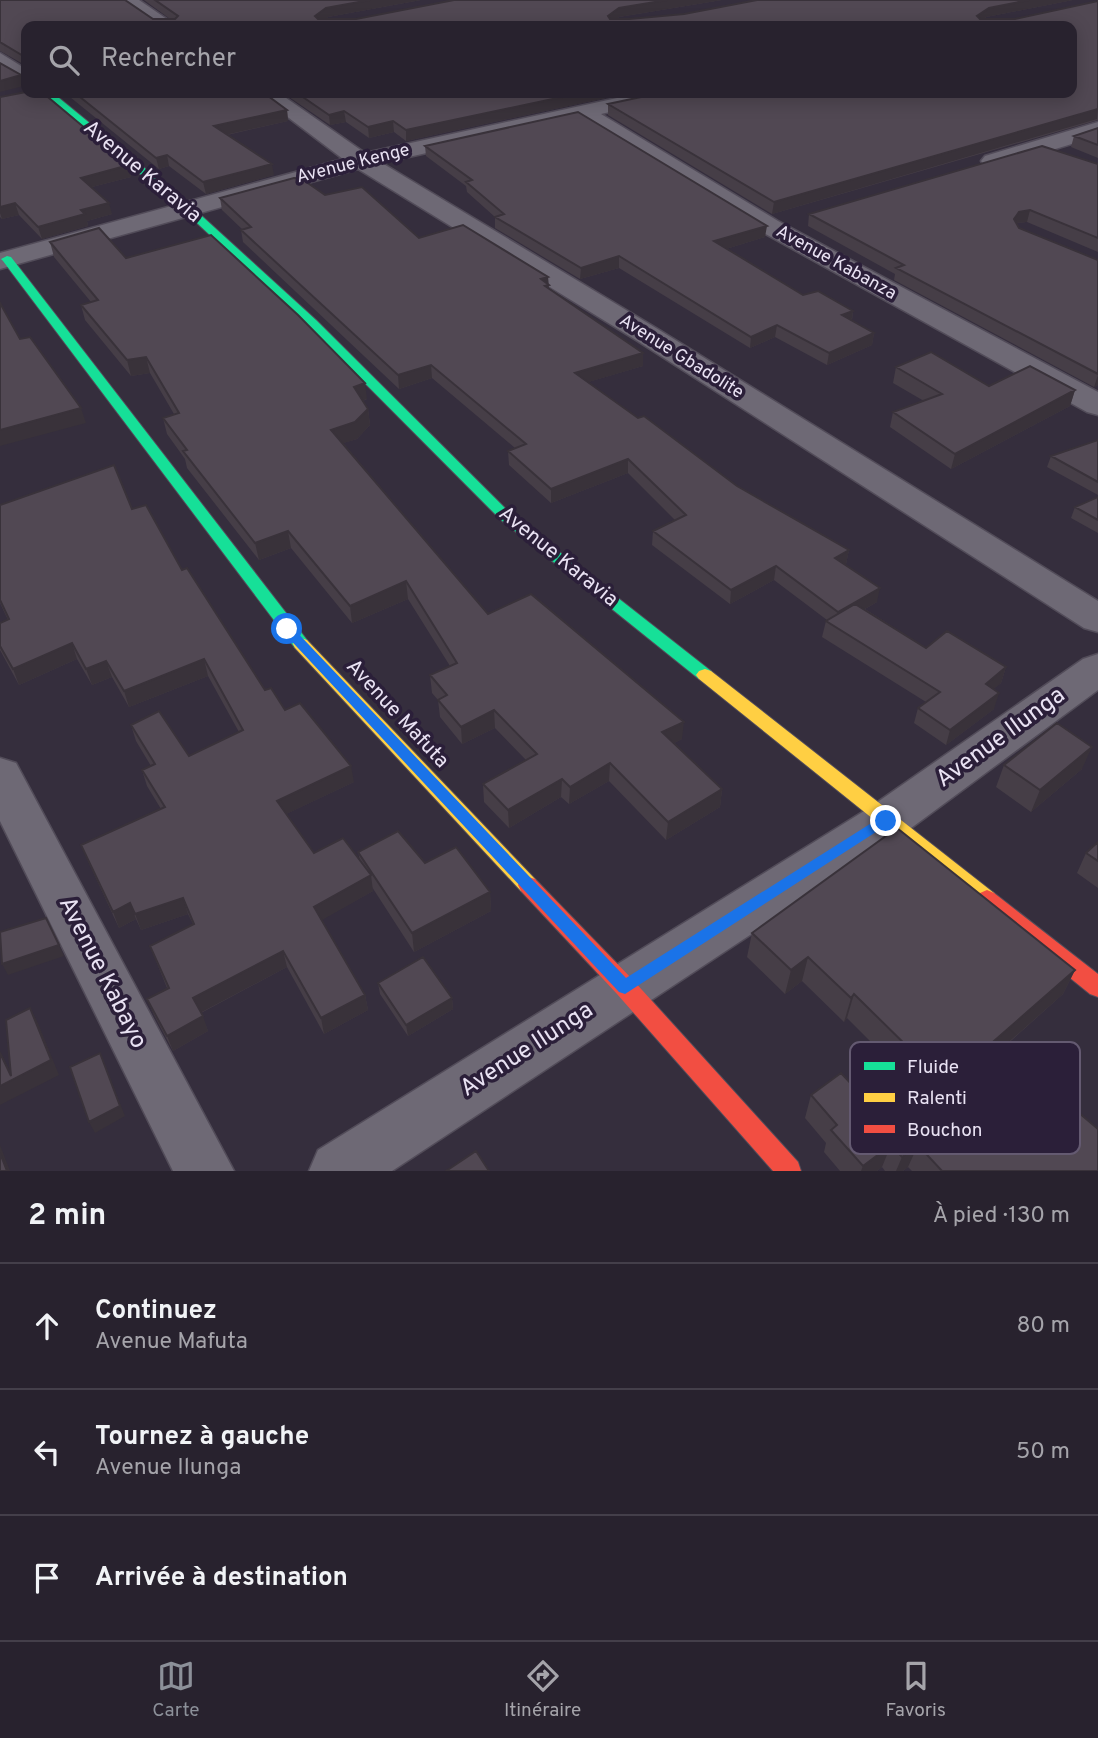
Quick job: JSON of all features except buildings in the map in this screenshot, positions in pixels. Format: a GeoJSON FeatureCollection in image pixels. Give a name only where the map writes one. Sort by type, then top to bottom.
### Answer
{"type":"FeatureCollection","features":[{"type":"Feature","properties":{"kind":"street"},"geometry":{"type":"LineString","coordinates":[[127,0],[160,21]]}},
{"type":"Feature","properties":{"kind":"street"},"geometry":{"type":"LineString","coordinates":[[0,59],[21,74]]}},
{"type":"Feature","properties":{"kind":"street"},"geometry":{"type":"LineString","coordinates":[[12,98],[21,96]]}},
{"type":"Feature","properties":{"kind":"street","name":"Avenue Karavia"},"geometry":{"type":"LineString","coordinates":[[54,98],[188,209],[312,323],[506,517],[1098,987]]}},
{"type":"Feature","properties":{"kind":"street","name":"Avenue Gbadolite"},"geometry":{"type":"LineString","coordinates":[[273,98],[361,160],[646,334],[1098,619]]}},
{"type":"Feature","properties":{"kind":"street","name":"Avenue Kenge"},"geometry":{"type":"LineString","coordinates":[[4,260],[361,160],[644,98]]}},
{"type":"Feature","properties":{"kind":"street","name":"Avenue Kabanza"},"geometry":{"type":"LineString","coordinates":[[580,111],[769,226],[1098,405]]}},
{"type":"Feature","properties":{"kind":"street"},"geometry":{"type":"LineString","coordinates":[[965,170],[1098,129]]}},
{"type":"Feature","properties":{"kind":"street"},"geometry":{"type":"LineString","coordinates":[[1043,147],[1076,160]]}},
{"type":"Feature","properties":{"kind":"street"},"geometry":{"type":"LineString","coordinates":[[769,226],[795,219]]}},
{"type":"Feature","properties":{"kind":"street","name":"Avenue Mafuta"},"geometry":{"type":"LineString","coordinates":[[4,260],[287,629],[625,987],[789,1171]]}},
{"type":"Feature","properties":{"kind":"street","name":"Avenue Ilunga"},"geometry":{"type":"LineString","coordinates":[[339,1171],[886,821],[1098,669]]}},
{"type":"Feature","properties":{"kind":"street","name":"Avenue Kabayo"},"geometry":{"type":"LineString","coordinates":[[0,775],[204,1171]]}},
{"type":"Feature","properties":{"kind":"traffic: fast"},"geometry":{"type":"LineString","coordinates":[[54,98],[188,209],[312,323],[506,517],[705,675]]}},
{"type":"Feature","properties":{"kind":"traffic: fast"},"geometry":{"type":"LineString","coordinates":[[7,259],[301,644]]}},
{"type":"Feature","properties":{"kind":"traffic: slow"},"geometry":{"type":"LineString","coordinates":[[301,644],[528,885]]}},
{"type":"Feature","properties":{"kind":"traffic: slow"},"geometry":{"type":"LineString","coordinates":[[705,675],[987,899]]}},
{"type":"Feature","properties":{"kind":"traffic: jam"},"geometry":{"type":"LineString","coordinates":[[528,885],[625,987],[789,1171]]}},
{"type":"Feature","properties":{"kind":"traffic: jam"},"geometry":{"type":"LineString","coordinates":[[987,899],[1098,987]]}},
{"type":"Feature","properties":{"kind":"route"},"geometry":{"type":"LineString","coordinates":[[287,629],[625,987],[886,821]]}}]}
